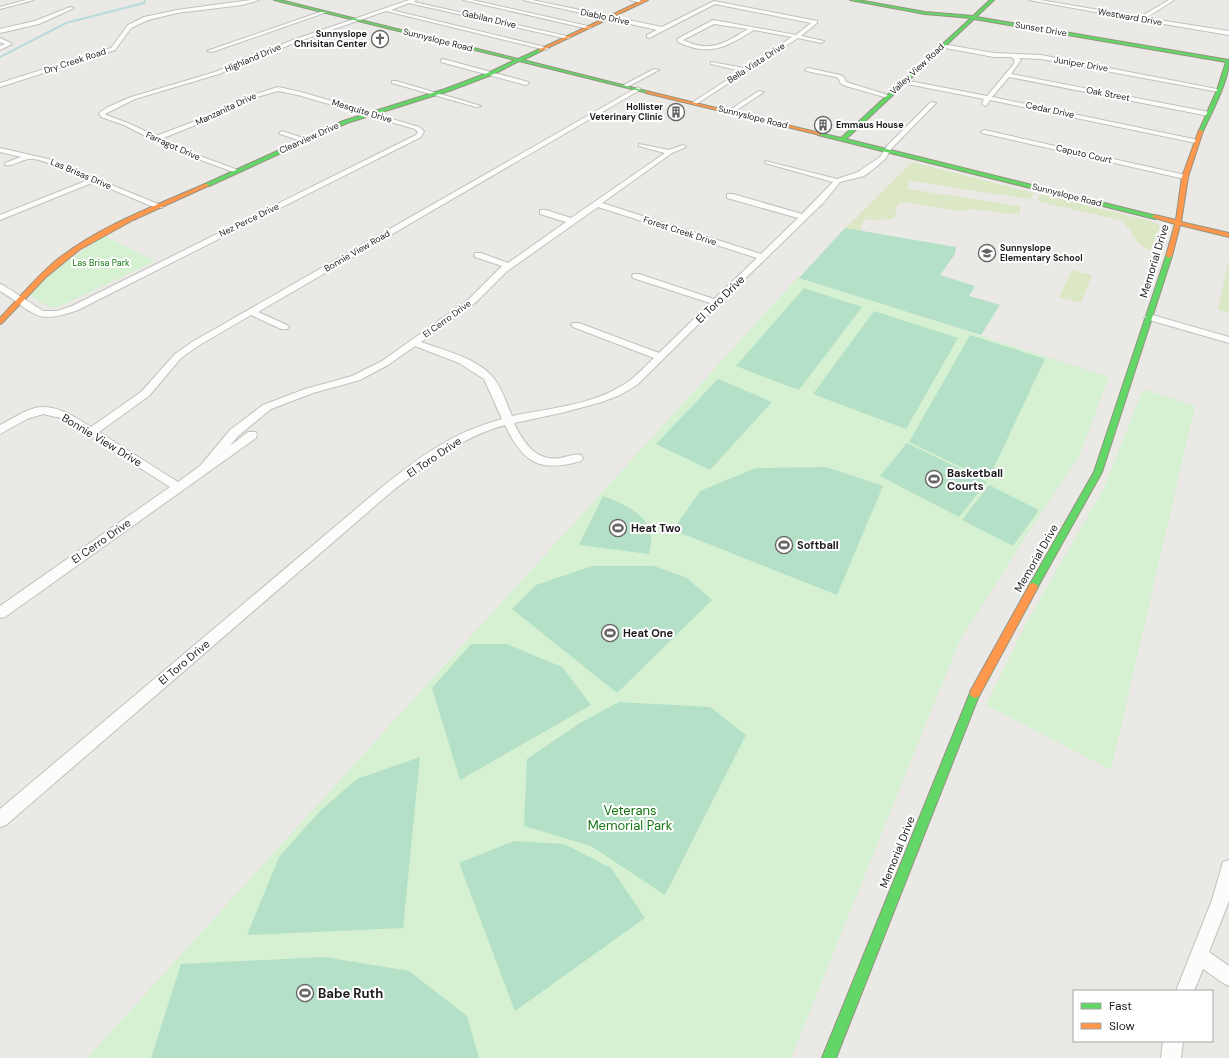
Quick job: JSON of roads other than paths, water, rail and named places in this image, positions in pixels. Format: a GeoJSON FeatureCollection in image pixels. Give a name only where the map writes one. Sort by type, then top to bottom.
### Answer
{"type":"FeatureCollection","features":[{"type":"Feature","properties":{"kind":"street"},"geometry":{"type":"LineString","coordinates":[[0,8],[32,0]]}},
{"type":"Feature","properties":{"kind":"street","name":"Dry Creek Road"},"geometry":{"type":"LineString","coordinates":[[0,85],[112,49],[120,43],[124,31],[139,22],[165,15],[257,0]]}},
{"type":"Feature","properties":{"kind":"street","name":"Sunnyslope Road"},"geometry":{"type":"LineString","coordinates":[[276,0],[1229,235]]}},
{"type":"Feature","properties":{"kind":"street"},"geometry":{"type":"LineString","coordinates":[[465,0],[589,27]]}},
{"type":"Feature","properties":{"kind":"street","name":"Diablo Drive"},"geometry":{"type":"LineString","coordinates":[[525,0],[662,29]]}},
{"type":"Feature","properties":{"kind":"street"},"geometry":{"type":"LineString","coordinates":[[632,0],[644,1]]}},
{"type":"Feature","properties":{"kind":"street","name":"Sunset Drive"},"geometry":{"type":"LineString","coordinates":[[852,0],[925,13],[972,17],[1229,60]]}},
{"type":"Feature","properties":{"kind":"street","name":"Valley View Road"},"geometry":{"type":"LineString","coordinates":[[842,140],[972,17],[992,0]]}},
{"type":"Feature","properties":{"kind":"street","name":"Westward Drive"},"geometry":{"type":"LineString","coordinates":[[1031,0],[1080,6],[1086,9],[1140,19],[1229,33]]}},
{"type":"Feature","properties":{"kind":"street"},"geometry":{"type":"LineString","coordinates":[[1140,19],[1172,0]]}},
{"type":"Feature","properties":{"kind":"street","name":"Highland Drive"},"geometry":{"type":"LineString","coordinates":[[110,119],[102,114],[103,111],[124,102],[217,73],[292,42],[412,1]]}},
{"type":"Feature","properties":{"kind":"street","name":"Gabilan Drive"},"geometry":{"type":"LineString","coordinates":[[412,1],[568,37]]}},
{"type":"Feature","properties":{"kind":"street","name":"Clearview Drive"},"geometry":{"type":"LineString","coordinates":[[0,322],[44,274],[86,243],[114,227],[345,122],[436,94],[492,74],[644,1]]}},
{"type":"Feature","properties":{"kind":"street","name":"Bella Vista Drive"},"geometry":{"type":"LineString","coordinates":[[662,29],[714,2],[815,22],[695,103]]}},
{"type":"Feature","properties":{"kind":"street"},"geometry":{"type":"LineString","coordinates":[[0,3],[8,6]]}},
{"type":"Feature","properties":{"kind":"street"},"geometry":{"type":"LineString","coordinates":[[0,31],[33,25],[55,17],[72,8]]}},
{"type":"Feature","properties":{"kind":"street"},"geometry":{"type":"LineString","coordinates":[[1080,16],[1086,9]]}},
{"type":"Feature","properties":{"kind":"street"},"geometry":{"type":"LineString","coordinates":[[385,10],[546,48]]}},
{"type":"Feature","properties":{"kind":"street"},"geometry":{"type":"LineString","coordinates":[[210,51],[325,12]]}},
{"type":"Feature","properties":{"kind":"street"},"geometry":{"type":"LineString","coordinates":[[753,28],[718,48],[697,47],[679,41],[713,22],[753,28],[821,41]]}},
{"type":"Feature","properties":{"kind":"street"},"geometry":{"type":"LineString","coordinates":[[649,36],[662,29]]}},
{"type":"Feature","properties":{"kind":"street"},"geometry":{"type":"LineString","coordinates":[[0,40],[9,44],[0,48]]}},
{"type":"Feature","properties":{"kind":"street","name":"Juniper Drive"},"geometry":{"type":"LineString","coordinates":[[942,46],[994,55],[1041,57],[1219,90]]}},
{"type":"Feature","properties":{"kind":"street"},"geometry":{"type":"LineString","coordinates":[[985,106],[988,98],[1018,62],[1017,58],[1013,56]]}},
{"type":"Feature","properties":{"kind":"street","name":"Memorial Drive"},"geometry":{"type":"LineString","coordinates":[[829,1058],[977,687],[1098,472],[1178,223],[1184,177],[1196,141],[1219,90],[1229,60]]}},
{"type":"Feature","properties":{"kind":"street"},"geometry":{"type":"LineString","coordinates":[[443,61],[526,83]]}},
{"type":"Feature","properties":{"kind":"street"},"geometry":{"type":"LineString","coordinates":[[714,63],[745,70]]}},
{"type":"Feature","properties":{"kind":"street"},"geometry":{"type":"LineString","coordinates":[[625,86],[656,70]]}},
{"type":"Feature","properties":{"kind":"street"},"geometry":{"type":"LineString","coordinates":[[808,70],[838,76],[842,78],[843,83],[848,85],[888,96]]}},
{"type":"Feature","properties":{"kind":"street","name":"Oak Street"},"geometry":{"type":"LineString","coordinates":[[1008,75],[1209,114]]}},
{"type":"Feature","properties":{"kind":"street"},"geometry":{"type":"LineString","coordinates":[[394,82],[478,106]]}},
{"type":"Feature","properties":{"kind":"street","name":"Cedar Drive"},"geometry":{"type":"LineString","coordinates":[[904,82],[1012,102],[1196,141]]}},
{"type":"Feature","properties":{"kind":"street","name":"Manzanita Drive"},"geometry":{"type":"LineString","coordinates":[[155,139],[213,116],[257,94],[278,89],[299,93]]}},
{"type":"Feature","properties":{"kind":"street","name":"Bonnie View Road"},"geometry":{"type":"LineString","coordinates":[[91,432],[145,394],[178,356],[195,344],[638,89]]}},
{"type":"Feature","properties":{"kind":"street"},"geometry":{"type":"LineString","coordinates":[[730,112],[761,92]]}},
{"type":"Feature","properties":{"kind":"street","name":"Mesquite Drive"},"geometry":{"type":"LineString","coordinates":[[299,93],[417,128],[420,130],[420,133]]}},
{"type":"Feature","properties":{"kind":"street"},"geometry":{"type":"LineString","coordinates":[[1006,109],[1012,102]]}},
{"type":"Feature","properties":{"kind":"street"},"geometry":{"type":"LineString","coordinates":[[766,162],[837,181],[868,170],[878,163],[887,150],[933,103]]}},
{"type":"Feature","properties":{"kind":"street","name":"Farragot Drive"},"geometry":{"type":"LineString","coordinates":[[110,119],[131,126],[155,139],[236,171]]}},
{"type":"Feature","properties":{"kind":"street","name":"Caputo Court"},"geometry":{"type":"LineString","coordinates":[[984,132],[1184,177]]}},
{"type":"Feature","properties":{"kind":"street"},"geometry":{"type":"LineString","coordinates":[[282,133],[304,140]]}},
{"type":"Feature","properties":{"kind":"street","name":"Nez Perce Drive"},"geometry":{"type":"LineString","coordinates":[[0,287],[20,299],[32,310],[45,314],[65,312],[413,139],[420,133]]}},
{"type":"Feature","properties":{"kind":"street"},"geometry":{"type":"LineString","coordinates":[[641,145],[670,152]]}},
{"type":"Feature","properties":{"kind":"street","name":"El Cerro Drive"},"geometry":{"type":"LineString","coordinates":[[203,470],[234,433],[267,407],[309,391],[346,382],[367,374],[415,343],[472,301],[494,278],[509,266],[670,152],[683,146]]}},
{"type":"Feature","properties":{"kind":"street","name":"Las Brisas Drive"},"geometry":{"type":"LineString","coordinates":[[0,150],[46,160],[159,206]]}},
{"type":"Feature","properties":{"kind":"street"},"geometry":{"type":"LineString","coordinates":[[7,164],[31,156]]}},
{"type":"Feature","properties":{"kind":"street"},"geometry":{"type":"LineString","coordinates":[[0,218],[93,180]]}},
{"type":"Feature","properties":{"kind":"street","name":"El Toro Drive"},"geometry":{"type":"LineString","coordinates":[[0,819],[397,482],[433,455],[467,434],[484,427],[507,420],[574,407],[611,396],[633,383],[764,257],[831,190],[837,181]]}},
{"type":"Feature","properties":{"kind":"street"},"geometry":{"type":"LineString","coordinates":[[730,196],[803,217]]}},
{"type":"Feature","properties":{"kind":"street","name":"Forest Creek Drive"},"geometry":{"type":"LineString","coordinates":[[597,204],[764,257]]}},
{"type":"Feature","properties":{"kind":"street"},"geometry":{"type":"LineString","coordinates":[[543,212],[572,222]]}},
{"type":"Feature","properties":{"kind":"street"},"geometry":{"type":"LineString","coordinates":[[478,255],[509,266]]}},
{"type":"Feature","properties":{"kind":"street"},"geometry":{"type":"LineString","coordinates":[[636,276],[717,302]]}},
{"type":"Feature","properties":{"kind":"street"},"geometry":{"type":"LineString","coordinates":[[251,312],[284,327]]}},
{"type":"Feature","properties":{"kind":"street"},"geometry":{"type":"LineString","coordinates":[[1149,317],[1229,340]]}},
{"type":"Feature","properties":{"kind":"street"},"geometry":{"type":"LineString","coordinates":[[576,325],[661,357]]}},
{"type":"Feature","properties":{"kind":"street"},"geometry":{"type":"LineString","coordinates":[[415,343],[466,363],[482,372],[492,383],[507,420],[519,442],[532,456],[540,461],[550,462],[577,458]]}},
{"type":"Feature","properties":{"kind":"street","name":"Bonnie View Drive"},"geometry":{"type":"LineString","coordinates":[[0,430],[23,417],[42,410],[64,414],[178,487]]}},
{"type":"Feature","properties":{"kind":"street","name":"El Cerro Drive"},"geometry":{"type":"LineString","coordinates":[[0,612],[252,435]]}},
{"type":"Feature","properties":{"kind":"street"},"geometry":{"type":"LineString","coordinates":[[1185,990],[1221,900],[1229,868]]}},
{"type":"Feature","properties":{"kind":"street"},"geometry":{"type":"LineString","coordinates":[[1199,955],[1229,977]]}},
{"type":"Feature","properties":{"kind":"street"},"geometry":{"type":"LineString","coordinates":[[1171,1058],[1173,1042]]}},
{"type":"Feature","properties":{"kind":"waterway"},"geometry":{"type":"LineString","coordinates":[[0,57],[66,23],[144,3],[145,0]]}},
{"type":"Feature","properties":{"kind":"place","name":"Sunnyslope Chrisitan Center"},"geometry":{"type":"Point","coordinates":[380,39]}},
{"type":"Feature","properties":{"kind":"place","name":"Hollister Veterinary Clinic"},"geometry":{"type":"Point","coordinates":[676,112]}},
{"type":"Feature","properties":{"kind":"place","name":"Emmaus House"},"geometry":{"type":"Point","coordinates":[823,125]}},
{"type":"Feature","properties":{"kind":"place","name":"Sunnyslope Elementary School"},"geometry":{"type":"Point","coordinates":[987,253]}},
{"type":"Feature","properties":{"kind":"place","name":"Basketball Courts"},"geometry":{"type":"Point","coordinates":[934,479]}},
{"type":"Feature","properties":{"kind":"place","name":"Heat Two"},"geometry":{"type":"Point","coordinates":[618,528]}},
{"type":"Feature","properties":{"kind":"place","name":"Softball"},"geometry":{"type":"Point","coordinates":[784,545]}},
{"type":"Feature","properties":{"kind":"place","name":"Heat One"},"geometry":{"type":"Point","coordinates":[610,633]}},
{"type":"Feature","properties":{"kind":"place","name":"Babe Ruth"},"geometry":{"type":"Point","coordinates":[305,993]}},
{"type":"Feature","properties":{"kind":"park label","name":"Las Brisa Park"},"geometry":{"type":"Point","coordinates":[101,263]}},
{"type":"Feature","properties":{"kind":"park label","name":"Veterans Memorial Park"},"geometry":{"type":"Point","coordinates":[630,818]}}]}
